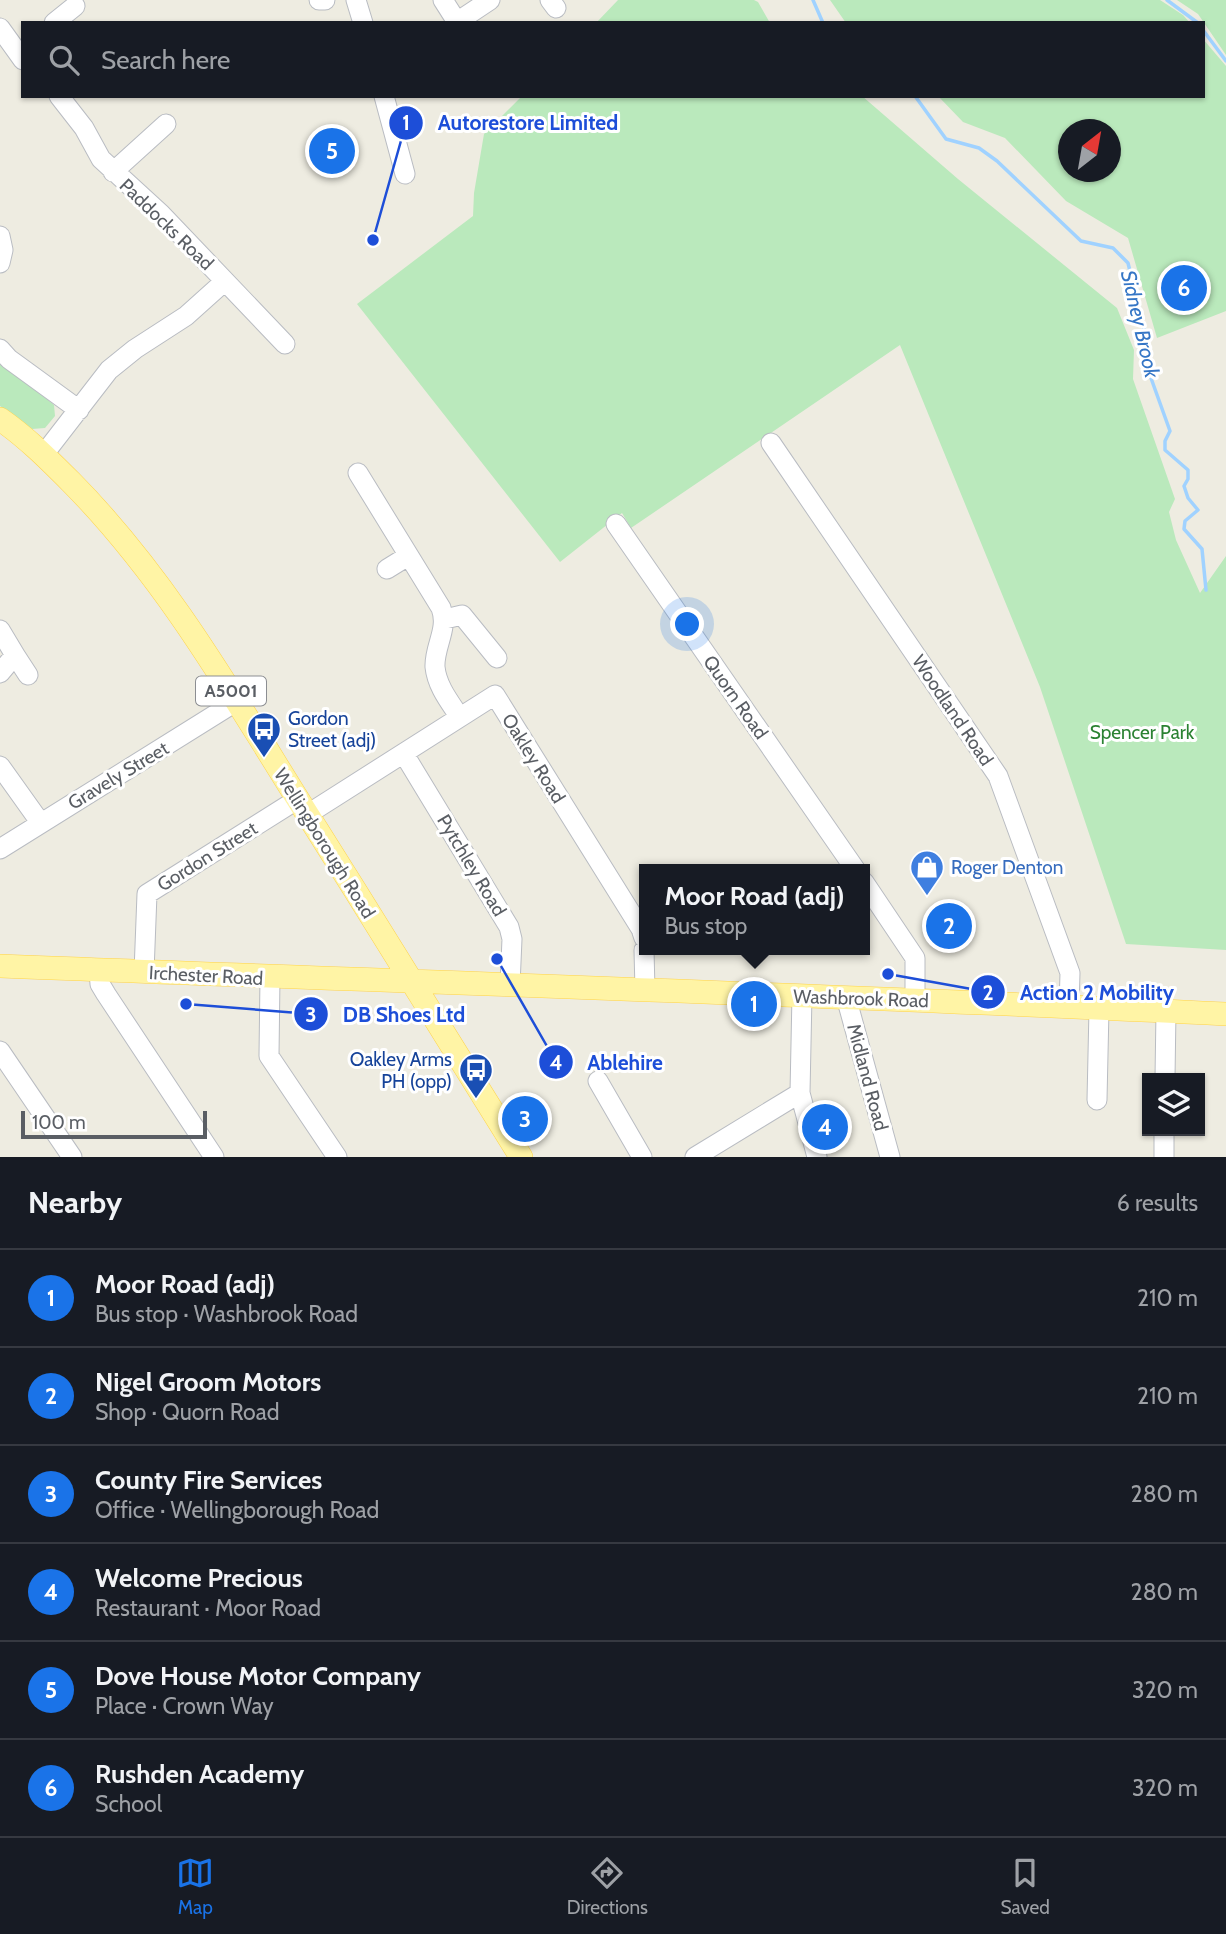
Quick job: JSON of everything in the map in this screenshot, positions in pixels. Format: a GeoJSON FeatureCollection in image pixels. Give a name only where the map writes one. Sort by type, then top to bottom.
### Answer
{"type":"FeatureCollection","features":[{"type":"Feature","properties":{"kind":"main road","name":"Wellingborough Road"},"geometry":{"type":"LineString","coordinates":[[0,419],[44,454],[105,518],[148,568],[184,618],[521,1157]]}},
{"type":"Feature","properties":{"kind":"main road"},"geometry":{"type":"LineString","coordinates":[[372,980],[385,964],[391,948]]}},
{"type":"Feature","properties":{"kind":"main road","name":"Irchester Road"},"geometry":{"type":"LineString","coordinates":[[0,966],[411,981]]}},
{"type":"Feature","properties":{"kind":"main road","name":"Washbrook Road"},"geometry":{"type":"LineString","coordinates":[[411,981],[1226,1014]]}},
{"type":"Feature","properties":{"kind":"main road"},"geometry":{"type":"LineString","coordinates":[[438,1023],[445,1002],[468,984]]}},
{"type":"Feature","properties":{"kind":"street"},"geometry":{"type":"LineString","coordinates":[[356,0],[362,21]]}},
{"type":"Feature","properties":{"kind":"street"},"geometry":{"type":"LineString","coordinates":[[443,0],[456,21]]}},
{"type":"Feature","properties":{"kind":"street"},"geometry":{"type":"LineString","coordinates":[[458,21],[490,0]]}},
{"type":"Feature","properties":{"kind":"street"},"geometry":{"type":"LineString","coordinates":[[56,21],[75,6]]}},
{"type":"Feature","properties":{"kind":"street"},"geometry":{"type":"LineString","coordinates":[[0,28],[21,54]]}},
{"type":"Feature","properties":{"kind":"street","name":"Paddocks Road"},"geometry":{"type":"LineString","coordinates":[[61,98],[74,114],[101,159],[161,214],[285,344]]}},
{"type":"Feature","properties":{"kind":"street"},"geometry":{"type":"LineString","coordinates":[[385,98],[405,174]]}},
{"type":"Feature","properties":{"kind":"street"},"geometry":{"type":"LineString","coordinates":[[113,172],[166,124]]}},
{"type":"Feature","properties":{"kind":"street"},"geometry":{"type":"LineString","coordinates":[[0,236],[3,250],[0,263]]}},
{"type":"Feature","properties":{"kind":"street"},"geometry":{"type":"LineString","coordinates":[[44,454],[109,370],[135,349],[186,316],[225,281]]}},
{"type":"Feature","properties":{"kind":"street"},"geometry":{"type":"LineString","coordinates":[[0,349],[9,359],[79,410]]}},
{"type":"Feature","properties":{"kind":"street","name":"Woodland Road"},"geometry":{"type":"LineString","coordinates":[[771,443],[998,776],[1070,973],[1069,1007]]}},
{"type":"Feature","properties":{"kind":"street"},"geometry":{"type":"LineString","coordinates":[[358,472],[445,619],[435,665],[441,689],[459,716]]}},
{"type":"Feature","properties":{"kind":"street","name":"Quorn Road"},"geometry":{"type":"LineString","coordinates":[[616,524],[852,864]]}},
{"type":"Feature","properties":{"kind":"street"},"geometry":{"type":"LineString","coordinates":[[387,569],[408,556]]}},
{"type":"Feature","properties":{"kind":"street"},"geometry":{"type":"LineString","coordinates":[[445,619],[462,615],[497,658]]}},
{"type":"Feature","properties":{"kind":"street"},"geometry":{"type":"LineString","coordinates":[[0,630],[28,674]]}},
{"type":"Feature","properties":{"kind":"street"},"geometry":{"type":"LineString","coordinates":[[0,673],[15,655]]}},
{"type":"Feature","properties":{"kind":"street","name":"Oakley Road"},"geometry":{"type":"LineString","coordinates":[[303,807],[404,754],[495,695],[639,926]]}},
{"type":"Feature","properties":{"kind":"street","name":"Gravely Street"},"geometry":{"type":"LineString","coordinates":[[0,849],[237,701]]}},
{"type":"Feature","properties":{"kind":"street","name":"Pytchley Road"},"geometry":{"type":"LineString","coordinates":[[404,754],[509,927],[512,939],[510,985]]}},
{"type":"Feature","properties":{"kind":"street"},"geometry":{"type":"LineString","coordinates":[[0,766],[40,822]]}},
{"type":"Feature","properties":{"kind":"street","name":"Gordon Street"},"geometry":{"type":"LineString","coordinates":[[144,972],[147,894],[303,807]]}},
{"type":"Feature","properties":{"kind":"street"},"geometry":{"type":"LineString","coordinates":[[870,891],[915,958],[915,1000]]}},
{"type":"Feature","properties":{"kind":"street"},"geometry":{"type":"LineString","coordinates":[[644,955],[645,990]]}},
{"type":"Feature","properties":{"kind":"street"},"geometry":{"type":"LineString","coordinates":[[99,970],[100,984],[106,994],[214,1157]]}},
{"type":"Feature","properties":{"kind":"street"},"geometry":{"type":"LineString","coordinates":[[270,977],[269,1056],[337,1157]]}},
{"type":"Feature","properties":{"kind":"street"},"geometry":{"type":"LineString","coordinates":[[802,995],[800,1093],[817,1157]]}},
{"type":"Feature","properties":{"kind":"street","name":"Midland Road"},"geometry":{"type":"LineString","coordinates":[[845,997],[890,1157]]}},
{"type":"Feature","properties":{"kind":"street"},"geometry":{"type":"LineString","coordinates":[[1097,1100],[1099,1009]]}},
{"type":"Feature","properties":{"kind":"street"},"geometry":{"type":"LineString","coordinates":[[1165,1073],[1166,1012]]}},
{"type":"Feature","properties":{"kind":"street"},"geometry":{"type":"LineString","coordinates":[[0,1051],[72,1157]]}},
{"type":"Feature","properties":{"kind":"street"},"geometry":{"type":"LineString","coordinates":[[598,1081],[642,1157]]}},
{"type":"Feature","properties":{"kind":"street"},"geometry":{"type":"LineString","coordinates":[[695,1157],[800,1093]]}},
{"type":"Feature","properties":{"kind":"street"},"geometry":{"type":"LineString","coordinates":[[1164,1136],[1164,1157]]}},
{"type":"Feature","properties":{"kind":"green space"},"geometry":{"type":"Polygon","coordinates":[[[618,0],[754,0],[758,2],[769,21],[598,21],[618,0]]]}},
{"type":"Feature","properties":{"kind":"green space"},"geometry":{"type":"Polygon","coordinates":[[[830,0],[1160,0],[1188,21],[845,21],[830,0]]]}},
{"type":"Feature","properties":{"kind":"green space"},"geometry":{"type":"Polygon","coordinates":[[[1177,0],[1226,0],[1226,55],[1205,21],[1177,0]]]}},
{"type":"Feature","properties":{"kind":"green space"},"geometry":{"type":"Polygon","coordinates":[[[1205,41],[1226,66],[1226,311],[1157,338],[1128,238],[1066,201],[1005,138],[963,122],[940,98],[1205,98],[1205,41]]]}},
{"type":"Feature","properties":{"kind":"green space","name":"Spencer Park"},"geometry":{"type":"Polygon","coordinates":[[[520,98],[864,98],[958,179],[1117,308],[1134,350],[1133,379],[1175,499],[1169,512],[1176,540],[1200,593],[1226,556],[1226,950],[1126,944],[1040,687],[900,345],[631,528],[622,513],[560,562],[357,304],[473,216],[484,134],[520,98]]]}},
{"type":"Feature","properties":{"kind":"green space"},"geometry":{"type":"Polygon","coordinates":[[[0,360],[54,405],[55,416],[45,428],[32,429],[0,406],[0,360]]]}},
{"type":"Feature","properties":{"kind":"waterway","name":"Sidney Brook"},"geometry":{"type":"LineString","coordinates":[[813,0],[822,21]]}},
{"type":"Feature","properties":{"kind":"waterway"},"geometry":{"type":"LineString","coordinates":[[1167,0],[1195,21]]}},
{"type":"Feature","properties":{"kind":"waterway"},"geometry":{"type":"LineString","coordinates":[[1205,33],[1226,61]]}},
{"type":"Feature","properties":{"kind":"waterway","name":"Sidney Brook"},"geometry":{"type":"LineString","coordinates":[[916,98],[946,139],[979,148],[997,161],[1081,241],[1113,248],[1128,263],[1150,354],[1147,367],[1170,431],[1165,441],[1165,450],[1188,470],[1188,479],[1184,486],[1188,498],[1198,510],[1185,521],[1184,529],[1202,549],[1206,590]]}},
{"type":"Feature","properties":{"kind":"place","name":"Dove House Motor Company"},"geometry":{"type":"Point","coordinates":[332,151]}},
{"type":"Feature","properties":{"kind":"place","name":"Autorestore Limited"},"geometry":{"type":"Point","coordinates":[373,240]}},
{"type":"Feature","properties":{"kind":"place","name":"Rushden Academy"},"geometry":{"type":"Point","coordinates":[1184,288]}},
{"type":"Feature","properties":{"kind":"place","name":"Gordon Street (adj)"},"geometry":{"type":"Point","coordinates":[264,759]}},
{"type":"Feature","properties":{"kind":"place","name":"Roger Denton"},"geometry":{"type":"Point","coordinates":[927,897]}},
{"type":"Feature","properties":{"kind":"place","name":"Nigel Groom Motors"},"geometry":{"type":"Point","coordinates":[949,926]}},
{"type":"Feature","properties":{"kind":"place","name":"Ablehire"},"geometry":{"type":"Point","coordinates":[497,959]}},
{"type":"Feature","properties":{"kind":"place","name":"Action 2 Mobility"},"geometry":{"type":"Point","coordinates":[888,974]}},
{"type":"Feature","properties":{"kind":"place","name":"DB Shoes Ltd"},"geometry":{"type":"Point","coordinates":[186,1004]}},
{"type":"Feature","properties":{"kind":"place","name":"Moor Road (adj)"},"geometry":{"type":"Point","coordinates":[754,1004]}},
{"type":"Feature","properties":{"kind":"place","name":"Oakley Arms PH (opp)"},"geometry":{"type":"Point","coordinates":[476,1100]}},
{"type":"Feature","properties":{"kind":"place","name":"County Fire Services"},"geometry":{"type":"Point","coordinates":[525,1119]}},
{"type":"Feature","properties":{"kind":"place","name":"Welcome Precious"},"geometry":{"type":"Point","coordinates":[825,1127]}}]}
